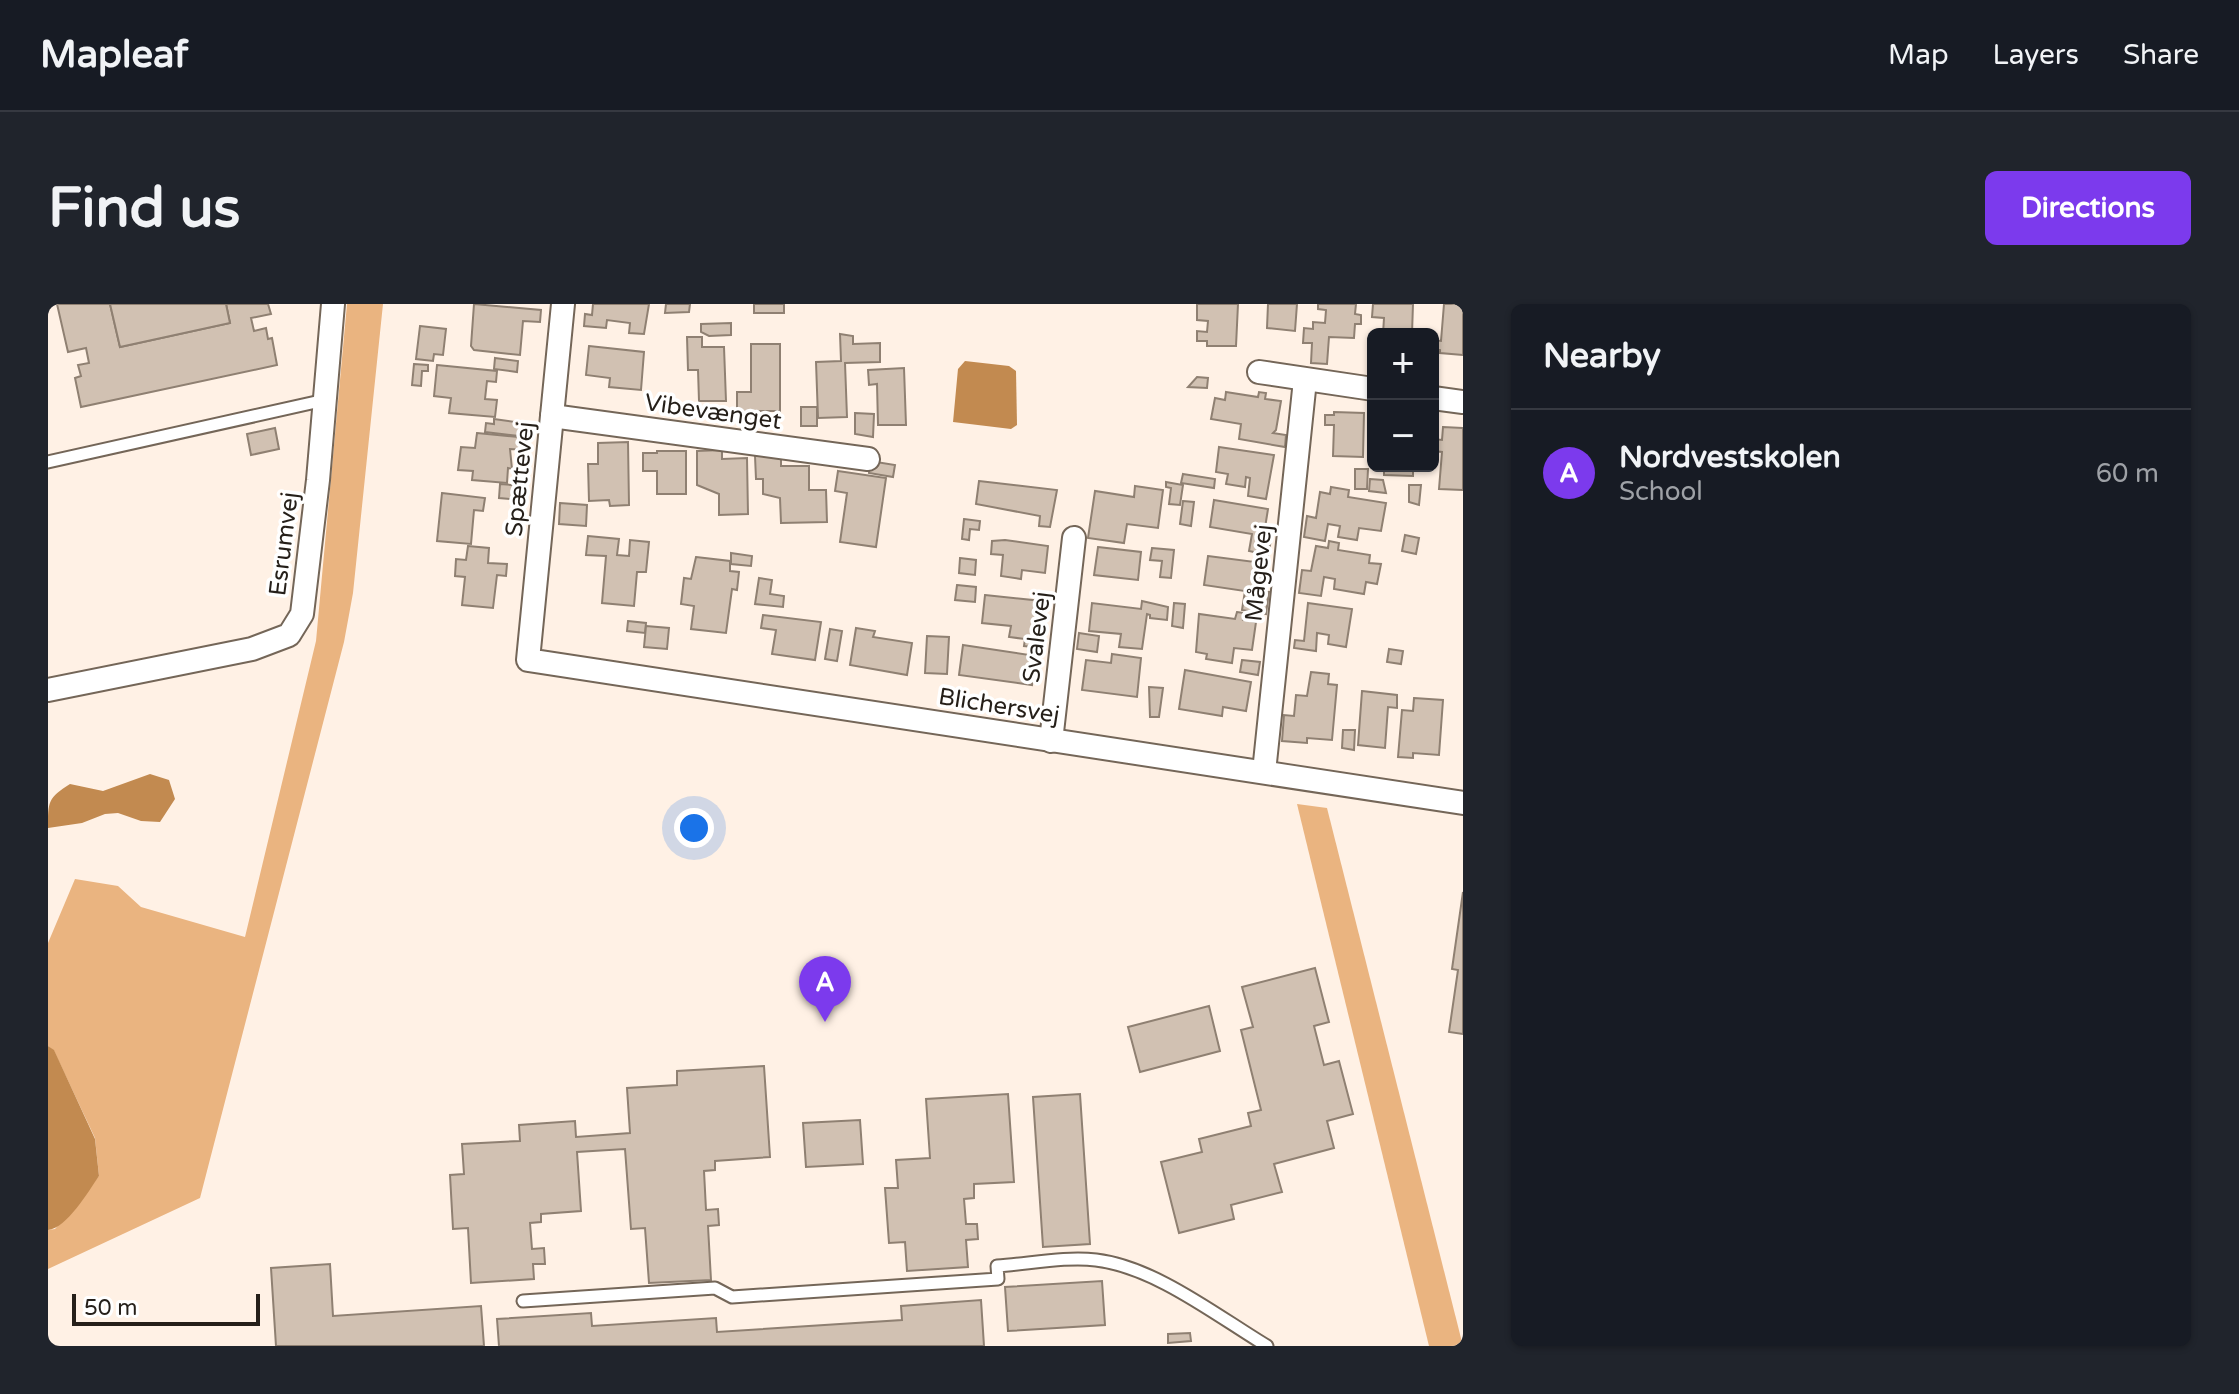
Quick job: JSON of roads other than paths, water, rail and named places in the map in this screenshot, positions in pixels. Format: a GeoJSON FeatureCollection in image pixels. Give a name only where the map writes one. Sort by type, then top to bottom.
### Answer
{"type":"FeatureCollection","features":[{"type":"Feature","properties":{"kind":"street","name":"Esrumvej"},"geometry":{"type":"LineString","coordinates":[[48,690],[252,649],[289,635],[302,614],[333,304]]}},
{"type":"Feature","properties":{"kind":"street","name":"Spættevej"},"geometry":{"type":"LineString","coordinates":[[528,660],[563,304]]}},
{"type":"Feature","properties":{"kind":"street"},"geometry":{"type":"LineString","coordinates":[[1259,372],[1367,388]]}},
{"type":"Feature","properties":{"kind":"street","name":"Mågevej"},"geometry":{"type":"LineString","coordinates":[[1264,772],[1305,380]]}},
{"type":"Feature","properties":{"kind":"street"},"geometry":{"type":"LineString","coordinates":[[1439,399],[1463,402]]}},
{"type":"Feature","properties":{"kind":"street","name":"Vibevænget"},"geometry":{"type":"LineString","coordinates":[[552,416],[868,459]]}},
{"type":"Feature","properties":{"kind":"street","name":"Svalevej"},"geometry":{"type":"LineString","coordinates":[[1051,741],[1074,538]]}},
{"type":"Feature","properties":{"kind":"street","name":"Blichersvej"},"geometry":{"type":"LineString","coordinates":[[528,660],[1463,803]]}},
{"type":"Feature","properties":{"kind":"lane"},"geometry":{"type":"LineString","coordinates":[[48,462],[325,400]]}},
{"type":"Feature","properties":{"kind":"lane"},"geometry":{"type":"LineString","coordinates":[[523,1301],[715,1288],[732,1297],[998,1279],[997,1266],[1093,1259],[1124,1265],[1149,1275],[1267,1346]]}},
{"type":"Feature","properties":{"kind":"place","name":"Nordvestskolen"},"geometry":{"type":"Point","coordinates":[825,1022]}}]}
